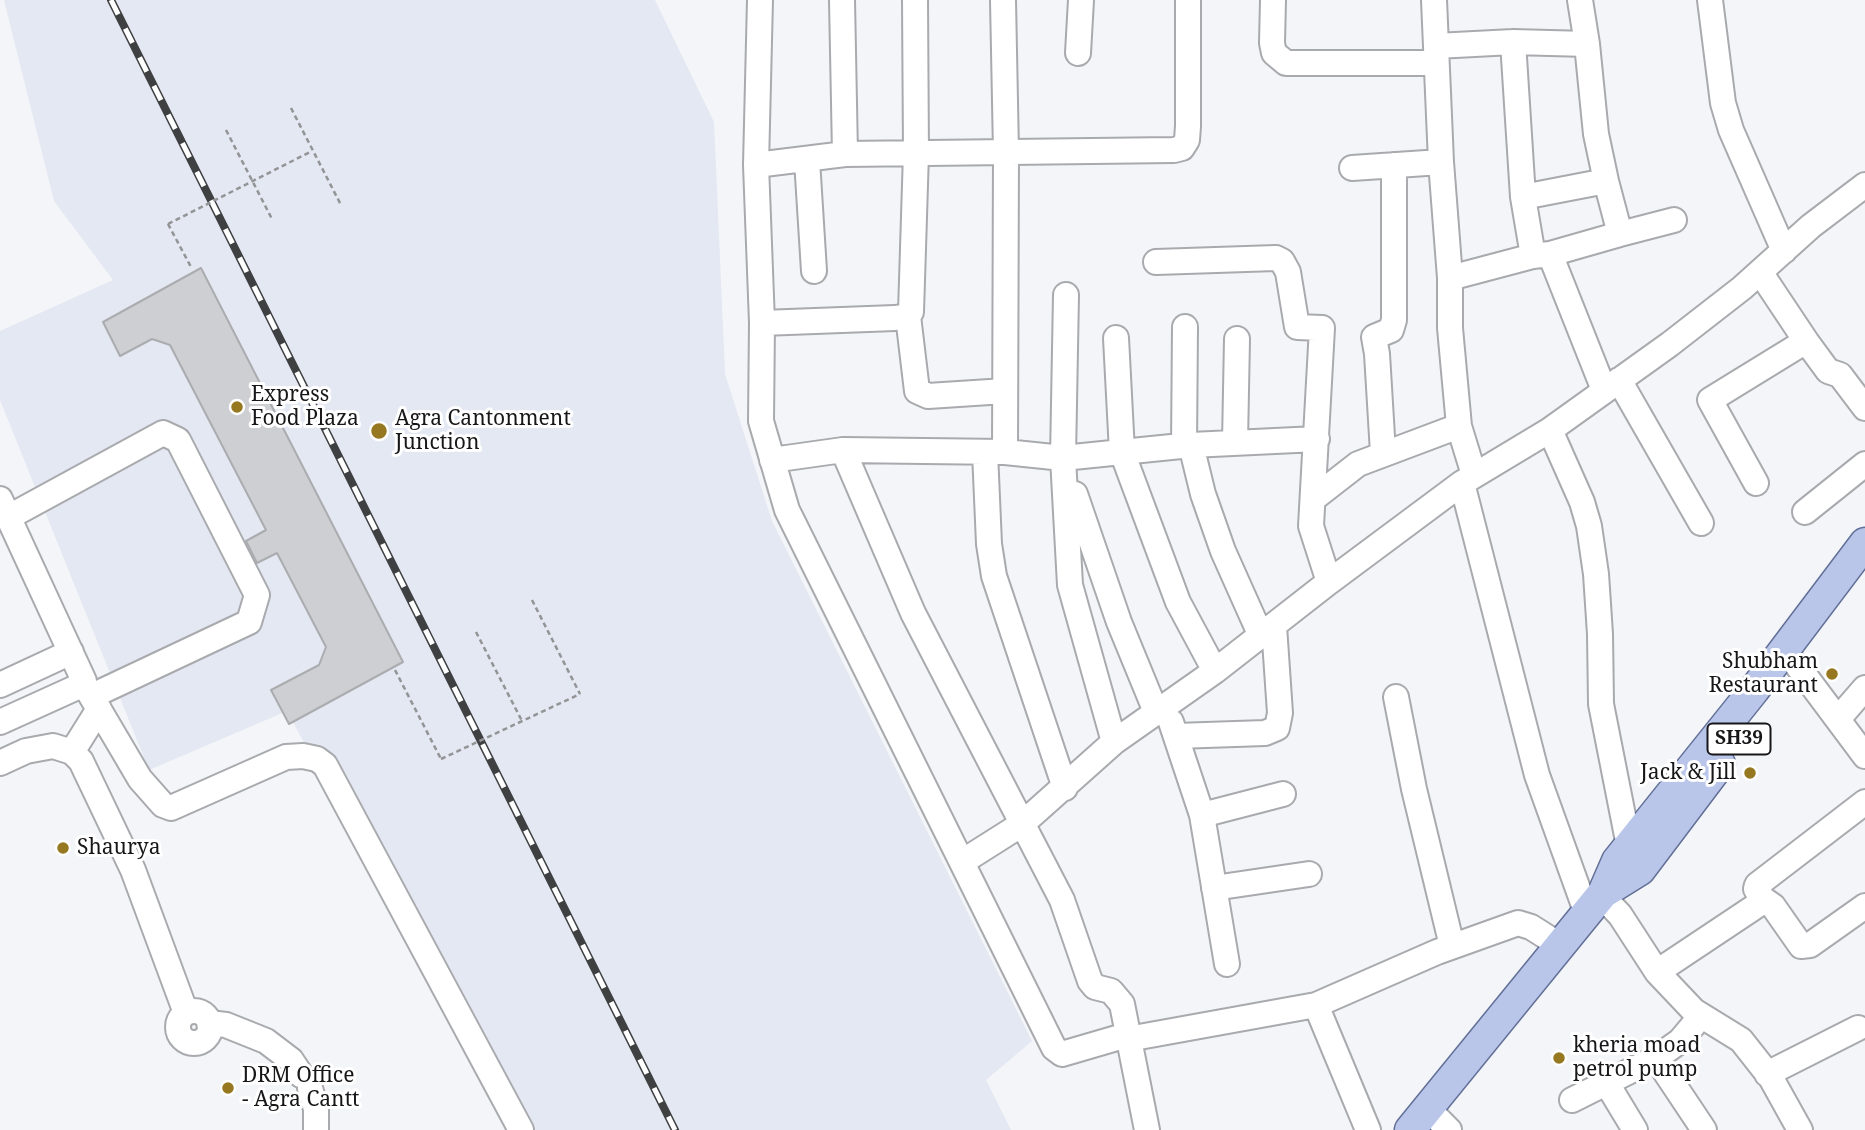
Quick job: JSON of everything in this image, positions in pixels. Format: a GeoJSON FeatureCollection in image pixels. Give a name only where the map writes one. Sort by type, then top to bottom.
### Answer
{"type":"FeatureCollection","features":[{"type":"Feature","properties":{"kind":"main road","name":"SH39"},"geometry":{"type":"LineString","coordinates":[[1429,1123],[1461,1065],[1597,900],[1617,861],[1754,691],[1865,543]]}},
{"type":"Feature","properties":{"kind":"main road","name":"SH39"},"geometry":{"type":"LineString","coordinates":[[1597,900],[1640,870],[1865,575]]}},
{"type":"Feature","properties":{"kind":"street"},"geometry":{"type":"LineString","coordinates":[[760,0],[756,165],[762,323],[761,421],[772,460],[787,510],[1057,1051],[1062,1054],[1127,1037],[1316,1005],[1452,946],[1518,923],[1531,927],[1561,946]]}},
{"type":"Feature","properties":{"kind":"street"},"geometry":{"type":"LineString","coordinates":[[842,0],[845,154]]}},
{"type":"Feature","properties":{"kind":"street"},"geometry":{"type":"LineString","coordinates":[[915,0],[916,153],[912,309],[908,316],[917,391],[928,396],[1005,391]]}},
{"type":"Feature","properties":{"kind":"street"},"geometry":{"type":"LineString","coordinates":[[1003,0],[1006,152],[1005,391],[995,452],[989,544],[994,576],[1065,788]]}},
{"type":"Feature","properties":{"kind":"street"},"geometry":{"type":"LineString","coordinates":[[1078,53],[1081,0]]}},
{"type":"Feature","properties":{"kind":"street"},"geometry":{"type":"LineString","coordinates":[[756,165],[845,154],[1182,148],[1187,140],[1188,126],[1188,0]]}},
{"type":"Feature","properties":{"kind":"street"},"geometry":{"type":"LineString","coordinates":[[1273,0],[1272,43],[1274,52],[1286,63],[1436,54],[1513,42],[1587,44]]}},
{"type":"Feature","properties":{"kind":"street"},"geometry":{"type":"LineString","coordinates":[[1434,0],[1441,162],[1450,278],[1450,328],[1459,426],[1468,479],[1537,775],[1597,900],[1620,915],[1657,972],[1701,1016],[1727,1029],[1741,1040],[1767,1074],[1800,1130]]}},
{"type":"Feature","properties":{"kind":"street"},"geometry":{"type":"LineString","coordinates":[[1580,0],[1596,134],[1605,181],[1620,234]]}},
{"type":"Feature","properties":{"kind":"street"},"geometry":{"type":"LineString","coordinates":[[1710,0],[1723,103],[1731,130],[1784,251]]}},
{"type":"Feature","properties":{"kind":"street"},"geometry":{"type":"LineString","coordinates":[[1513,42],[1522,197],[1541,255],[1612,385],[1702,523]]}},
{"type":"Feature","properties":{"kind":"street"},"geometry":{"type":"LineString","coordinates":[[807,160],[814,271]]}},
{"type":"Feature","properties":{"kind":"street"},"geometry":{"type":"LineString","coordinates":[[1352,168],[1441,162]]}},
{"type":"Feature","properties":{"kind":"street"},"geometry":{"type":"LineString","coordinates":[[1383,453],[1374,337],[1391,330],[1394,320],[1394,165]]}},
{"type":"Feature","properties":{"kind":"street"},"geometry":{"type":"LineString","coordinates":[[1522,197],[1605,181]]}},
{"type":"Feature","properties":{"kind":"street"},"geometry":{"type":"LineString","coordinates":[[962,862],[1022,824],[1114,742],[1215,671],[1468,479],[1550,430],[1691,329],[1811,226],[1865,185]]}},
{"type":"Feature","properties":{"kind":"street"},"geometry":{"type":"LineString","coordinates":[[1450,278],[1674,219]]}},
{"type":"Feature","properties":{"kind":"street"},"geometry":{"type":"LineString","coordinates":[[1156,262],[1276,258],[1282,261],[1288,272],[1297,327],[1321,327],[1323,330],[1313,533],[1329,582]]}},
{"type":"Feature","properties":{"kind":"street"},"geometry":{"type":"LineString","coordinates":[[1760,272],[1828,371],[1840,375],[1865,408]]}},
{"type":"Feature","properties":{"kind":"street"},"geometry":{"type":"LineString","coordinates":[[1066,295],[1064,463],[1070,585],[1114,742]]}},
{"type":"Feature","properties":{"kind":"street"},"geometry":{"type":"LineString","coordinates":[[762,323],[908,316]]}},
{"type":"Feature","properties":{"kind":"street"},"geometry":{"type":"LineString","coordinates":[[1176,736],[1265,733],[1278,728],[1280,713],[1268,631],[1223,551],[1188,445],[1185,327]]}},
{"type":"Feature","properties":{"kind":"street"},"geometry":{"type":"LineString","coordinates":[[1116,338],[1122,452],[1178,602],[1215,671]]}},
{"type":"Feature","properties":{"kind":"street"},"geometry":{"type":"LineString","coordinates":[[1235,442],[1237,339]]}},
{"type":"Feature","properties":{"kind":"street"},"geometry":{"type":"LineString","coordinates":[[1756,483],[1710,400],[1806,341]]}},
{"type":"Feature","properties":{"kind":"street"},"geometry":{"type":"LineString","coordinates":[[1313,499],[1358,464],[1459,426]]}},
{"type":"Feature","properties":{"kind":"street"},"geometry":{"type":"LineString","coordinates":[[1550,430],[1582,502],[1589,526],[1597,586],[1601,704],[1629,846]]}},
{"type":"Feature","properties":{"kind":"street"},"geometry":{"type":"LineString","coordinates":[[0,722],[91,696],[249,622],[257,595],[178,440],[163,433],[4,508],[91,696],[140,779],[154,798],[171,808],[286,757],[317,759],[325,765],[521,1130]]}},
{"type":"Feature","properties":{"kind":"street"},"geometry":{"type":"LineString","coordinates":[[772,460],[843,450],[995,452],[1064,463],[1122,452],[1188,445],[1317,439]]}},
{"type":"Feature","properties":{"kind":"street"},"geometry":{"type":"LineString","coordinates":[[843,450],[913,613],[1062,900],[1090,981],[1095,987],[1111,990],[1122,1004],[1147,1130]]}},
{"type":"Feature","properties":{"kind":"street"},"geometry":{"type":"LineString","coordinates":[[1064,463],[1119,622],[1160,709],[1176,736],[1202,815],[1227,964]]}},
{"type":"Feature","properties":{"kind":"street"},"geometry":{"type":"LineString","coordinates":[[1805,512],[1865,464]]}},
{"type":"Feature","properties":{"kind":"street"},"geometry":{"type":"LineString","coordinates":[[0,685],[71,652]]}},
{"type":"Feature","properties":{"kind":"street"},"geometry":{"type":"LineString","coordinates":[[1797,664],[1865,757]]}},
{"type":"Feature","properties":{"kind":"street"},"geometry":{"type":"LineString","coordinates":[[1838,719],[1865,688]]}},
{"type":"Feature","properties":{"kind":"street"},"geometry":{"type":"LineString","coordinates":[[72,752],[91,696]]}},
{"type":"Feature","properties":{"kind":"street"},"geometry":{"type":"LineString","coordinates":[[1396,697],[1414,789],[1452,946]]}},
{"type":"Feature","properties":{"kind":"street"},"geometry":{"type":"LineString","coordinates":[[0,763],[26,751],[53,746],[72,752],[86,768],[133,870],[186,1013],[199,1012],[204,1014],[209,1023],[226,1025],[266,1041],[291,1060],[305,1081],[316,1109],[316,1130]]}},
{"type":"Feature","properties":{"kind":"street"},"geometry":{"type":"LineString","coordinates":[[1202,815],[1283,794]]}},
{"type":"Feature","properties":{"kind":"street"},"geometry":{"type":"LineString","coordinates":[[1865,802],[1757,885],[1756,889],[1763,899],[1773,906],[1801,946],[1810,945],[1865,906]]}},
{"type":"Feature","properties":{"kind":"street"},"geometry":{"type":"LineString","coordinates":[[1214,887],[1309,874]]}},
{"type":"Feature","properties":{"kind":"street"},"geometry":{"type":"LineString","coordinates":[[1657,972],[1763,899]]}},
{"type":"Feature","properties":{"kind":"street"},"geometry":{"type":"LineString","coordinates":[[1316,1005],[1368,1130]]}},
{"type":"Feature","properties":{"kind":"street"},"geometry":{"type":"LineString","coordinates":[[1572,1100],[1656,1058],[1680,1041],[1701,1016]]}},
{"type":"Feature","properties":{"kind":"street"},"geometry":{"type":"LineString","coordinates":[[1767,1074],[1858,1028]]}},
{"type":"Feature","properties":{"kind":"street"},"geometry":{"type":"LineString","coordinates":[[1656,1058],[1704,1130]]}},
{"type":"Feature","properties":{"kind":"street"},"geometry":{"type":"LineString","coordinates":[[1606,1082],[1635,1130]]}},
{"type":"Feature","properties":{"kind":"path"},"geometry":{"type":"LineString","coordinates":[[291,108],[341,205]]}},
{"type":"Feature","properties":{"kind":"path"},"geometry":{"type":"LineString","coordinates":[[226,130],[272,219]]}},
{"type":"Feature","properties":{"kind":"path"},"geometry":{"type":"LineString","coordinates":[[191,267],[168,224],[312,151]]}},
{"type":"Feature","properties":{"kind":"path"},"geometry":{"type":"LineString","coordinates":[[396,670],[441,759],[580,694],[532,600]]}},
{"type":"Feature","properties":{"kind":"path"},"geometry":{"type":"LineString","coordinates":[[476,632],[522,721]]}},
{"type":"Feature","properties":{"kind":"shaded area"},"geometry":{"type":"Polygon","coordinates":[[[4,0],[655,0],[714,122],[725,374],[772,521],[1032,1041],[986,1080],[1011,1130],[511,1130],[287,711],[149,770],[0,400],[0,331],[113,280],[54,201],[4,0]]]}},
{"type":"Feature","properties":{"kind":"building"},"geometry":{"type":"Polygon","coordinates":[[[201,268],[403,662],[289,724],[271,690],[319,665],[326,647],[277,553],[257,563],[246,541],[266,530],[170,345],[152,339],[120,356],[103,322],[201,268]]]}},
{"type":"Feature","properties":{"kind":"railway"},"geometry":{"type":"LineString","coordinates":[[111,0],[675,1130]]}},
{"type":"Feature","properties":{"kind":"place","name":"Express Food Plaza"},"geometry":{"type":"Point","coordinates":[237,407]}},
{"type":"Feature","properties":{"kind":"place","name":"Agra Cantonment Junction"},"geometry":{"type":"Point","coordinates":[379,431]}},
{"type":"Feature","properties":{"kind":"place","name":"Shubham Restaurant"},"geometry":{"type":"Point","coordinates":[1832,674]}},
{"type":"Feature","properties":{"kind":"place","name":"Jack & Jill"},"geometry":{"type":"Point","coordinates":[1750,773]}},
{"type":"Feature","properties":{"kind":"place","name":"Shaurya"},"geometry":{"type":"Point","coordinates":[63,848]}},
{"type":"Feature","properties":{"kind":"place","name":"kheria moad petrol pump"},"geometry":{"type":"Point","coordinates":[1559,1058]}},
{"type":"Feature","properties":{"kind":"place","name":"DRM Office - Agra Cantt"},"geometry":{"type":"Point","coordinates":[228,1088]}}]}
